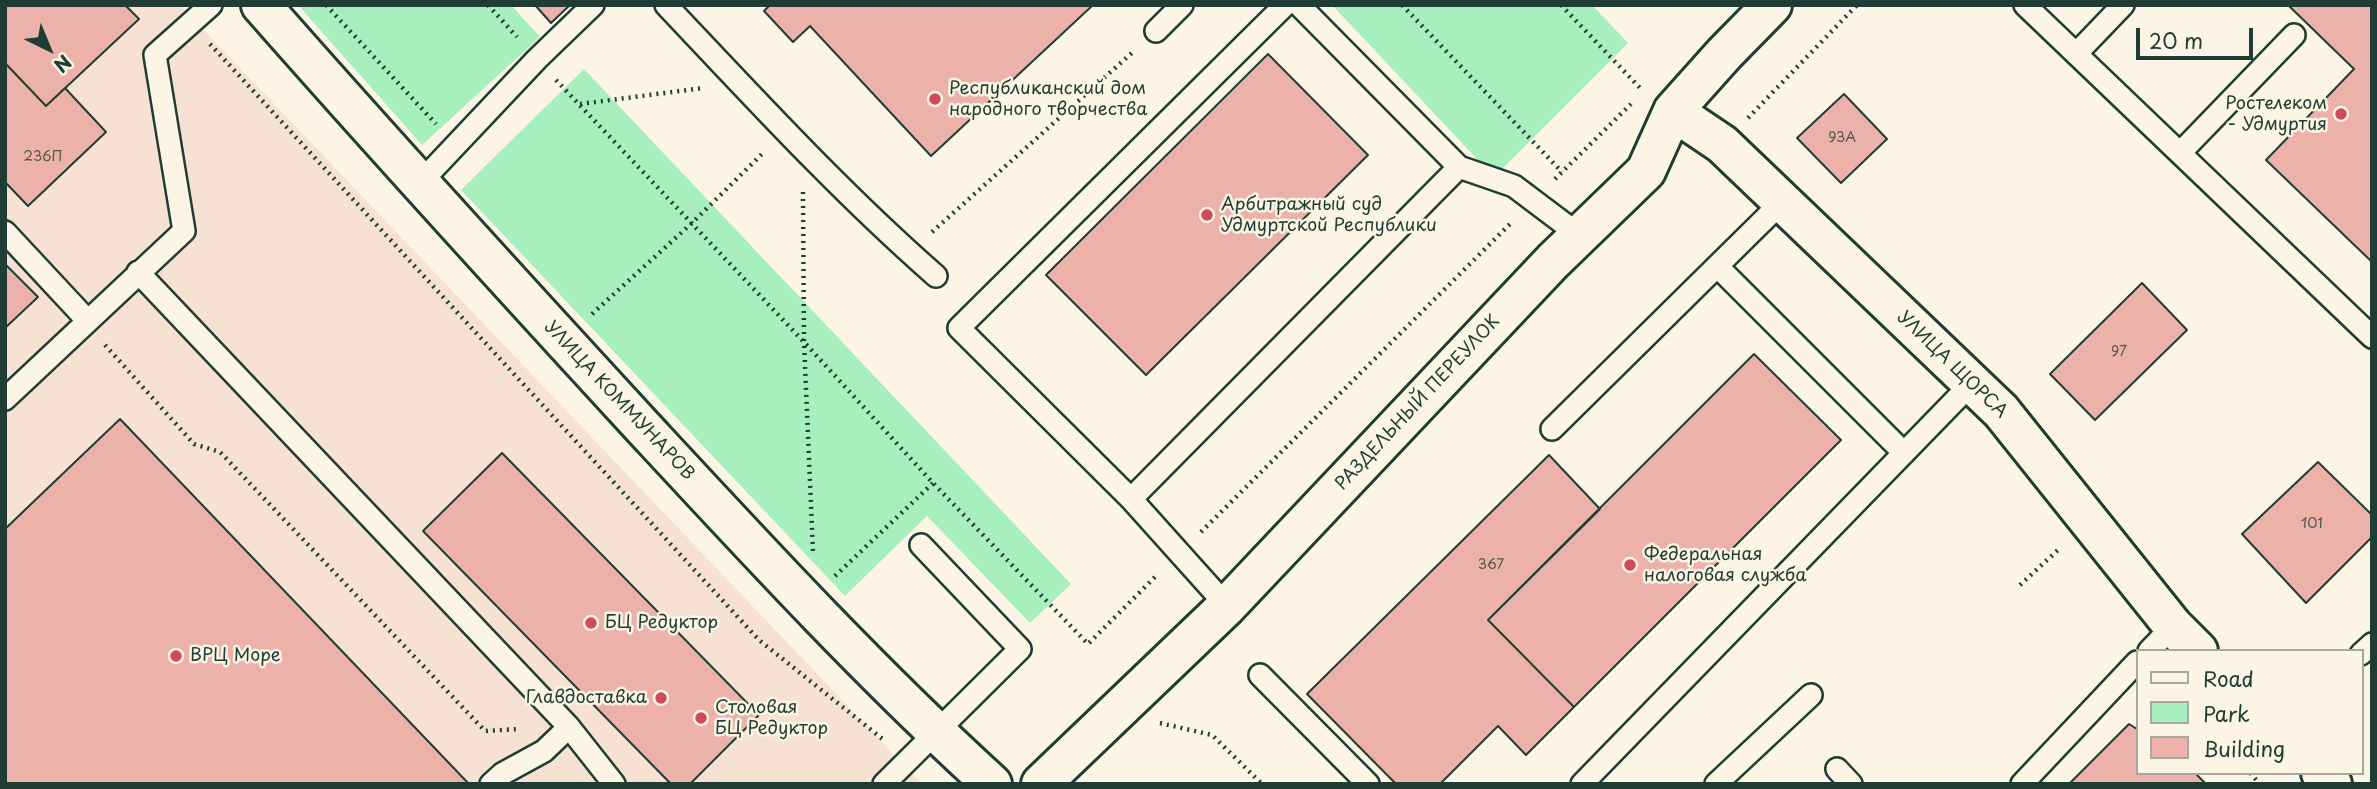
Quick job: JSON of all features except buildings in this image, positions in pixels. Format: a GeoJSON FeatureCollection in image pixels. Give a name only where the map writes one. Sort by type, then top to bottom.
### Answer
{"type":"FeatureCollection","features":[{"type":"Feature","properties":{"kind":"street","name":"УЛИЦА КОММУНАРОВ"},"geometry":{"type":"LineString","coordinates":[[261,5],[419,184],[802,599],[992,784]]}},
{"type":"Feature","properties":{"kind":"street","name":"РАЗДЕЛЬНЫЙ ПЕРЕУЛОК"},"geometry":{"type":"LineString","coordinates":[[1041,784],[1227,606],[1579,235],[1646,171],[1658,101],[1724,54],[1772,5]]}},
{"type":"Feature","properties":{"kind":"street","name":"УЛИЦА ЩОРСА"},"geometry":{"type":"LineString","coordinates":[[1658,101],[1723,144],[2001,411],[2089,521],[2173,643]]}},
{"type":"Feature","properties":{"kind":"lane"},"geometry":{"type":"LineString","coordinates":[[5,398],[184,231],[155,55],[211,5]]}},
{"type":"Feature","properties":{"kind":"lane"},"geometry":{"type":"LineString","coordinates":[[419,184],[537,59],[593,5]]}},
{"type":"Feature","properties":{"kind":"lane"},"geometry":{"type":"LineString","coordinates":[[666,5],[787,131],[910,253],[936,275]]}},
{"type":"Feature","properties":{"kind":"lane"},"geometry":{"type":"LineString","coordinates":[[1156,31],[1182,5]]}},
{"type":"Feature","properties":{"kind":"lane"},"geometry":{"type":"LineString","coordinates":[[1227,606],[1131,499],[959,328],[1285,5]]}},
{"type":"Feature","properties":{"kind":"lane"},"geometry":{"type":"LineString","coordinates":[[1299,5],[1459,167],[1514,186],[1579,235]]}},
{"type":"Feature","properties":{"kind":"lane"},"geometry":{"type":"LineString","coordinates":[[2025,5],[2372,337]]}},
{"type":"Feature","properties":{"kind":"lane"},"geometry":{"type":"LineString","coordinates":[[2076,54],[2123,5]]}},
{"type":"Feature","properties":{"kind":"lane"},"geometry":{"type":"LineString","coordinates":[[2180,153],[2294,35]]}},
{"type":"Feature","properties":{"kind":"lane"},"geometry":{"type":"LineString","coordinates":[[1131,499],[1459,167]]}},
{"type":"Feature","properties":{"kind":"lane"},"geometry":{"type":"LineString","coordinates":[[1552,429],[1783,201]]}},
{"type":"Feature","properties":{"kind":"lane"},"geometry":{"type":"LineString","coordinates":[[5,233],[87,320]]}},
{"type":"Feature","properties":{"kind":"lane"},"geometry":{"type":"LineString","coordinates":[[1717,266],[1905,453]]}},
{"type":"Feature","properties":{"kind":"lane"},"geometry":{"type":"LineString","coordinates":[[138,272],[569,727],[614,784]]}},
{"type":"Feature","properties":{"kind":"lane"},"geometry":{"type":"LineString","coordinates":[[1582,784],[1972,383]]}},
{"type":"Feature","properties":{"kind":"lane"},"geometry":{"type":"LineString","coordinates":[[884,784],[1020,649],[921,545]]}},
{"type":"Feature","properties":{"kind":"lane"},"geometry":{"type":"LineString","coordinates":[[2022,784],[2136,663]]}},
{"type":"Feature","properties":{"kind":"lane"},"geometry":{"type":"LineString","coordinates":[[1260,675],[1368,784]]}},
{"type":"Feature","properties":{"kind":"lane"},"geometry":{"type":"LineString","coordinates":[[1719,783],[1811,695]]}},
{"type":"Feature","properties":{"kind":"lane"},"geometry":{"type":"LineString","coordinates":[[491,784],[502,774],[544,751],[569,727]]}},
{"type":"Feature","properties":{"kind":"path"},"geometry":{"type":"LineString","coordinates":[[326,5],[456,145]]}},
{"type":"Feature","properties":{"kind":"path"},"geometry":{"type":"LineString","coordinates":[[488,5],[933,483],[1088,644],[1562,173],[1658,101],[1561,5]]}},
{"type":"Feature","properties":{"kind":"path"},"geometry":{"type":"LineString","coordinates":[[1402,5],[1562,173]]}},
{"type":"Feature","properties":{"kind":"path"},"geometry":{"type":"LineString","coordinates":[[191,23],[759,640],[909,760]]}},
{"type":"Feature","properties":{"kind":"path"},"geometry":{"type":"LineString","coordinates":[[910,253],[1156,31]]}},
{"type":"Feature","properties":{"kind":"path"},"geometry":{"type":"LineString","coordinates":[[579,104],[740,83]]}},
{"type":"Feature","properties":{"kind":"path"},"geometry":{"type":"LineString","coordinates":[[563,341],[692,223],[787,131]]}},
{"type":"Feature","properties":{"kind":"path"},"geometry":{"type":"LineString","coordinates":[[803,147],[804,342],[813,552]]}},
{"type":"Feature","properties":{"kind":"path"},"geometry":{"type":"LineString","coordinates":[[87,320],[109,350],[194,444],[220,452],[485,731],[518,728],[544,751]]}},
{"type":"Feature","properties":{"kind":"path"},"geometry":{"type":"LineString","coordinates":[[830,570],[835,576],[933,483]]}},
{"type":"Feature","properties":{"kind":"path"},"geometry":{"type":"LineString","coordinates":[[2020,585],[2089,521]]}},
{"type":"Feature","properties":{"kind":"path"},"geometry":{"type":"LineString","coordinates":[[1156,722],[1212,735],[1262,784]]}},
{"type":"Feature","properties":{"kind":"shaded area"},"geometry":{"type":"Polygon","coordinates":[[[5,5],[180,5],[922,784],[5,784],[5,5]]]}},
{"type":"Feature","properties":{"kind":"green space"},"geometry":{"type":"Polygon","coordinates":[[[298,5],[511,5],[540,37],[422,145],[298,5]]]}},
{"type":"Feature","properties":{"kind":"green space"},"geometry":{"type":"Polygon","coordinates":[[[1332,5],[1592,5],[1628,43],[1494,177],[1332,5]]]}},
{"type":"Feature","properties":{"kind":"green space"},"geometry":{"type":"Polygon","coordinates":[[[584,69],[1071,584],[1030,623],[927,516],[845,596],[461,190],[584,69]]]}},
{"type":"Feature","properties":{"kind":"place","name":"Республиканский дом народного творчества"},"geometry":{"type":"Point","coordinates":[935,99]}},
{"type":"Feature","properties":{"kind":"place","name":"Ростелеком - Удмуртия"},"geometry":{"type":"Point","coordinates":[2341,114]}},
{"type":"Feature","properties":{"kind":"place","name":"Арбитражный суд Удмуртской Республики"},"geometry":{"type":"Point","coordinates":[1207,215]}},
{"type":"Feature","properties":{"kind":"place","name":"Федеральная налоговая служба"},"geometry":{"type":"Point","coordinates":[1630,565]}},
{"type":"Feature","properties":{"kind":"place","name":"БЦ Редуктор"},"geometry":{"type":"Point","coordinates":[591,623]}},
{"type":"Feature","properties":{"kind":"place","name":"ВРЦ Море"},"geometry":{"type":"Point","coordinates":[176,656]}},
{"type":"Feature","properties":{"kind":"place","name":"Главдоставка"},"geometry":{"type":"Point","coordinates":[661,698]}},
{"type":"Feature","properties":{"kind":"place","name":"Столовая БЦ Редуктор"},"geometry":{"type":"Point","coordinates":[701,718]}}]}
